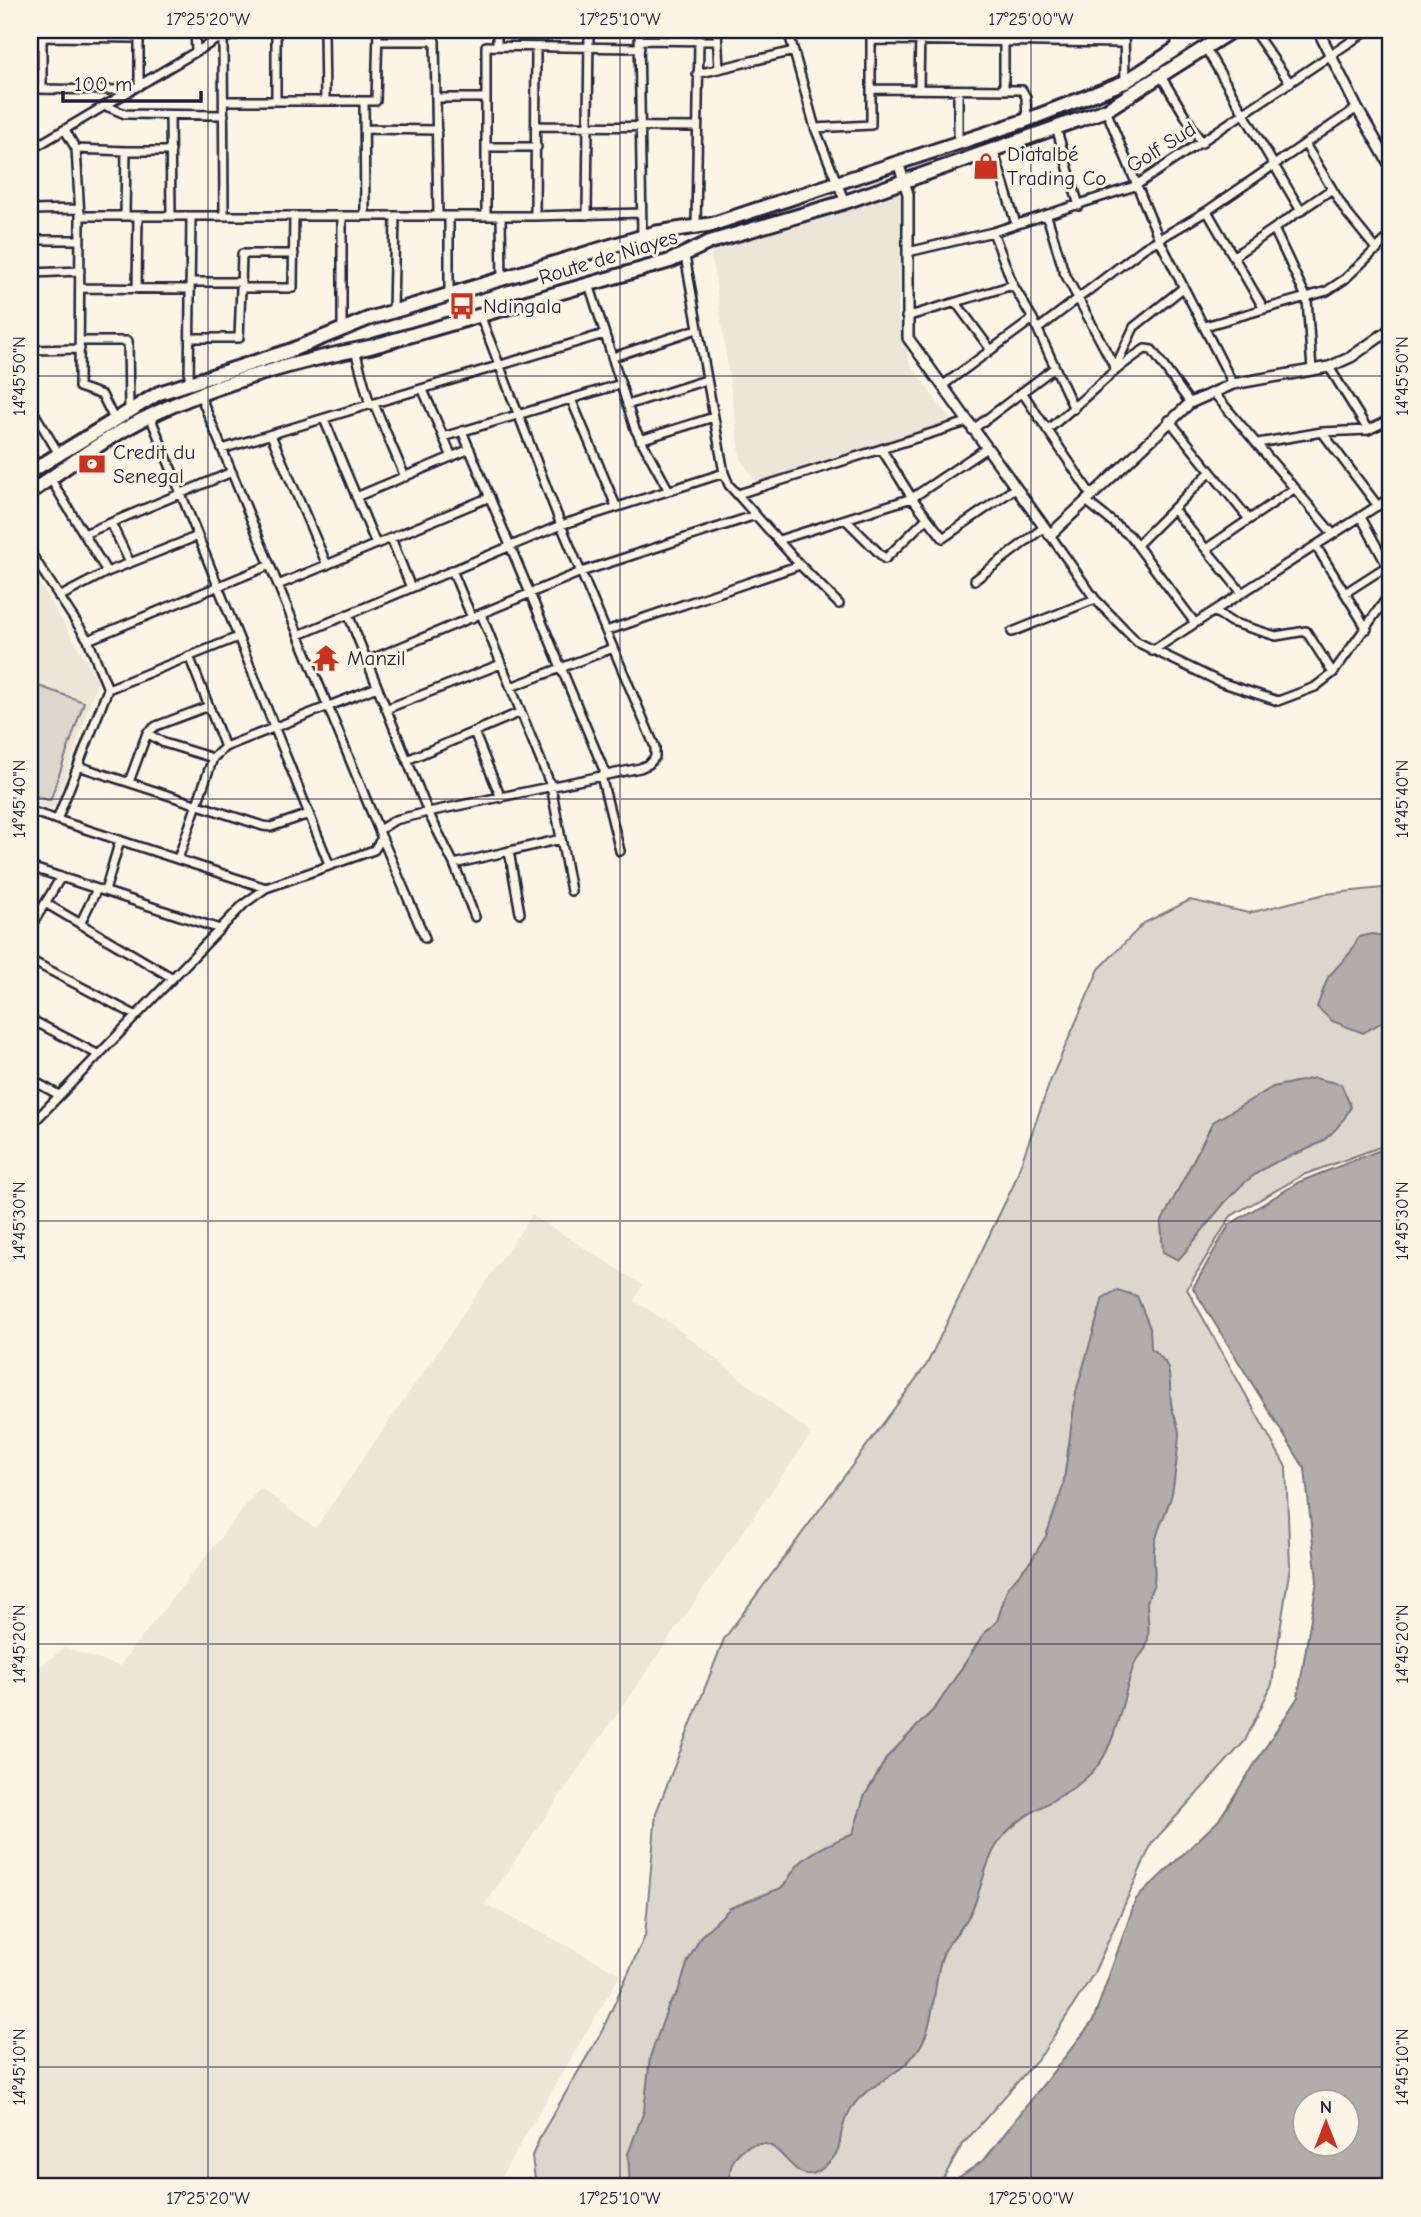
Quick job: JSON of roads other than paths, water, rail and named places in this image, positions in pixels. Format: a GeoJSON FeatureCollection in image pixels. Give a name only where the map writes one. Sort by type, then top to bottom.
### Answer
{"type":"FeatureCollection","features":[{"type":"Feature","properties":{"kind":"main road","name":"Route de Niayes"},"geometry":{"type":"LineString","coordinates":[[30,472],[159,393],[393,311],[502,281],[642,237],[696,227],[766,208],[958,144],[1125,82],[1205,30]]}},
{"type":"Feature","properties":{"kind":"main road","name":"Route de Niayes"},"geometry":{"type":"LineString","coordinates":[[30,493],[150,416],[200,395],[685,256],[710,242],[845,202],[1106,110],[1162,78],[1233,30]]}},
{"type":"Feature","properties":{"kind":"street"},"geometry":{"type":"LineString","coordinates":[[195,30],[196,51]]}},
{"type":"Feature","properties":{"kind":"street"},"geometry":{"type":"LineString","coordinates":[[30,150],[196,51],[223,37],[254,30]]}},
{"type":"Feature","properties":{"kind":"street"},"geometry":{"type":"LineString","coordinates":[[276,30],[276,101]]}},
{"type":"Feature","properties":{"kind":"street"},"geometry":{"type":"LineString","coordinates":[[324,30],[326,101]]}},
{"type":"Feature","properties":{"kind":"street"},"geometry":{"type":"LineString","coordinates":[[224,101],[377,100],[378,30]]}},
{"type":"Feature","properties":{"kind":"street"},"geometry":{"type":"LineString","coordinates":[[497,30],[497,46]]}},
{"type":"Feature","properties":{"kind":"street"},"geometry":{"type":"LineString","coordinates":[[587,215],[589,30]]}},
{"type":"Feature","properties":{"kind":"street"},"geometry":{"type":"LineString","coordinates":[[639,30],[642,237]]}},
{"type":"Feature","properties":{"kind":"street"},"geometry":{"type":"LineString","coordinates":[[717,30],[719,69]]}},
{"type":"Feature","properties":{"kind":"street"},"geometry":{"type":"LineString","coordinates":[[788,30],[816,128],[835,184],[845,202]]}},
{"type":"Feature","properties":{"kind":"street"},"geometry":{"type":"LineString","coordinates":[[816,128],[871,125],[871,30]]}},
{"type":"Feature","properties":{"kind":"street"},"geometry":{"type":"LineString","coordinates":[[919,89],[920,30]]}},
{"type":"Feature","properties":{"kind":"street"},"geometry":{"type":"LineString","coordinates":[[972,30],[972,41]]}},
{"type":"Feature","properties":{"kind":"street"},"geometry":{"type":"LineString","coordinates":[[1013,30],[1013,41]]}},
{"type":"Feature","properties":{"kind":"street"},"geometry":{"type":"LineString","coordinates":[[1072,30],[1072,42]]}},
{"type":"Feature","properties":{"kind":"street"},"geometry":{"type":"LineString","coordinates":[[1124,30],[1125,82]]}},
{"type":"Feature","properties":{"kind":"street"},"geometry":{"type":"LineString","coordinates":[[1176,30],[1176,50]]}},
{"type":"Feature","properties":{"kind":"street"},"geometry":{"type":"LineString","coordinates":[[1252,30],[1290,83]]}},
{"type":"Feature","properties":{"kind":"street"},"geometry":{"type":"LineString","coordinates":[[1318,30],[1357,108],[1387,151],[1391,167]]}},
{"type":"Feature","properties":{"kind":"street","name":"Golf Sud"},"geometry":{"type":"LineString","coordinates":[[908,252],[993,232],[1135,186],[1202,144],[1368,30]]}},
{"type":"Feature","properties":{"kind":"street"},"geometry":{"type":"LineString","coordinates":[[42,89],[42,33],[139,34],[136,88]]}},
{"type":"Feature","properties":{"kind":"street"},"geometry":{"type":"LineString","coordinates":[[223,37],[224,216]]}},
{"type":"Feature","properties":{"kind":"street"},"geometry":{"type":"LineString","coordinates":[[696,227],[699,40]]}},
{"type":"Feature","properties":{"kind":"street"},"geometry":{"type":"LineString","coordinates":[[871,40],[1124,43]]}},
{"type":"Feature","properties":{"kind":"street"},"geometry":{"type":"LineString","coordinates":[[379,41],[435,41],[438,216]]}},
{"type":"Feature","properties":{"kind":"street"},"geometry":{"type":"LineString","coordinates":[[486,216],[486,47],[589,48],[718,41]]}},
{"type":"Feature","properties":{"kind":"street"},"geometry":{"type":"LineString","coordinates":[[1004,41],[1004,89]]}},
{"type":"Feature","properties":{"kind":"street"},"geometry":{"type":"LineString","coordinates":[[535,216],[536,48]]}},
{"type":"Feature","properties":{"kind":"street"},"geometry":{"type":"LineString","coordinates":[[1206,49],[1301,211]]}},
{"type":"Feature","properties":{"kind":"street"},"geometry":{"type":"LineString","coordinates":[[697,74],[794,51]]}},
{"type":"Feature","properties":{"kind":"street"},"geometry":{"type":"LineString","coordinates":[[1162,78],[1202,144]]}},
{"type":"Feature","properties":{"kind":"street"},"geometry":{"type":"LineString","coordinates":[[30,89],[136,88]]}},
{"type":"Feature","properties":{"kind":"street"},"geometry":{"type":"LineString","coordinates":[[872,89],[1004,89],[1025,93],[1027,120]]}},
{"type":"Feature","properties":{"kind":"street"},"geometry":{"type":"LineString","coordinates":[[958,90],[958,144]]}},
{"type":"Feature","properties":{"kind":"street"},"geometry":{"type":"LineString","coordinates":[[437,98],[486,98]]}},
{"type":"Feature","properties":{"kind":"street"},"geometry":{"type":"LineString","coordinates":[[364,101],[365,216]]}},
{"type":"Feature","properties":{"kind":"street"},"geometry":{"type":"LineString","coordinates":[[106,106],[125,114],[224,115]]}},
{"type":"Feature","properties":{"kind":"street"},"geometry":{"type":"LineString","coordinates":[[1038,329],[1159,239],[1207,211],[1357,108]]}},
{"type":"Feature","properties":{"kind":"street"},"geometry":{"type":"LineString","coordinates":[[1106,110],[1159,239],[1233,384]]}},
{"type":"Feature","properties":{"kind":"street"},"geometry":{"type":"LineString","coordinates":[[170,115],[171,216]]}},
{"type":"Feature","properties":{"kind":"street"},"geometry":{"type":"LineString","coordinates":[[537,126],[696,127]]}},
{"type":"Feature","properties":{"kind":"street"},"geometry":{"type":"LineString","coordinates":[[1056,127],[1079,206]]}},
{"type":"Feature","properties":{"kind":"street"},"geometry":{"type":"LineString","coordinates":[[364,129],[437,130]]}},
{"type":"Feature","properties":{"kind":"street"},"geometry":{"type":"LineString","coordinates":[[65,130],[76,149],[80,240],[79,387],[102,395],[114,419]]}},
{"type":"Feature","properties":{"kind":"street"},"geometry":{"type":"LineString","coordinates":[[1305,144],[1346,212],[1377,250]]}},
{"type":"Feature","properties":{"kind":"street"},"geometry":{"type":"LineString","coordinates":[[486,147],[537,147]]}},
{"type":"Feature","properties":{"kind":"street"},"geometry":{"type":"LineString","coordinates":[[76,149],[171,151]]}},
{"type":"Feature","properties":{"kind":"street"},"geometry":{"type":"LineString","coordinates":[[993,149],[1017,225]]}},
{"type":"Feature","properties":{"kind":"street"},"geometry":{"type":"LineString","coordinates":[[125,216],[126,151]]}},
{"type":"Feature","properties":{"kind":"street"},"geometry":{"type":"LineString","coordinates":[[898,162],[908,194],[908,338],[1014,489],[1095,599],[1125,633],[1152,651],[1257,697],[1278,701],[1315,687],[1333,673],[1391,592]]}},
{"type":"Feature","properties":{"kind":"street"},"geometry":{"type":"LineString","coordinates":[[1234,256],[1332,190]]}},
{"type":"Feature","properties":{"kind":"street"},"geometry":{"type":"LineString","coordinates":[[30,210],[125,216],[535,216],[641,213]]}},
{"type":"Feature","properties":{"kind":"street"},"geometry":{"type":"LineString","coordinates":[[1207,211],[1264,309]]}},
{"type":"Feature","properties":{"kind":"street"},"geometry":{"type":"LineString","coordinates":[[137,289],[138,216]]}},
{"type":"Feature","properties":{"kind":"street"},"geometry":{"type":"LineString","coordinates":[[189,384],[191,216]]}},
{"type":"Feature","properties":{"kind":"street"},"geometry":{"type":"LineString","coordinates":[[80,288],[241,285],[293,288],[294,216]]}},
{"type":"Feature","properties":{"kind":"street"},"geometry":{"type":"LineString","coordinates":[[342,216],[342,331]]}},
{"type":"Feature","properties":{"kind":"street"},"geometry":{"type":"LineString","coordinates":[[393,311],[395,216]]}},
{"type":"Feature","properties":{"kind":"street"},"geometry":{"type":"LineString","coordinates":[[449,216],[449,296]]}},
{"type":"Feature","properties":{"kind":"street"},"geometry":{"type":"LineString","coordinates":[[501,216],[502,281]]}},
{"type":"Feature","properties":{"kind":"street"},"geometry":{"type":"LineString","coordinates":[[1046,216],[1064,272],[1115,368]]}},
{"type":"Feature","properties":{"kind":"street"},"geometry":{"type":"LineString","coordinates":[[1274,229],[1307,299],[1312,370]]}},
{"type":"Feature","properties":{"kind":"street"},"geometry":{"type":"LineString","coordinates":[[993,232],[1013,285],[1038,329],[1074,409]]}},
{"type":"Feature","properties":{"kind":"street"},"geometry":{"type":"LineString","coordinates":[[1205,326],[1307,299],[1345,279],[1391,235]]}},
{"type":"Feature","properties":{"kind":"street"},"geometry":{"type":"LineString","coordinates":[[80,240],[34,240],[31,273],[80,271]]}},
{"type":"Feature","properties":{"kind":"street"},"geometry":{"type":"LineString","coordinates":[[191,338],[239,338],[242,254],[293,254]]}},
{"type":"Feature","properties":{"kind":"street"},"geometry":{"type":"LineString","coordinates":[[685,256],[724,473],[756,515],[839,604]]}},
{"type":"Feature","properties":{"kind":"street"},"geometry":{"type":"LineString","coordinates":[[589,284],[640,440],[668,489]]}},
{"type":"Feature","properties":{"kind":"street"},"geometry":{"type":"LineString","coordinates":[[906,318],[1013,285]]}},
{"type":"Feature","properties":{"kind":"street"},"geometry":{"type":"LineString","coordinates":[[1115,368],[1134,327],[1183,288]]}},
{"type":"Feature","properties":{"kind":"street"},"geometry":{"type":"LineString","coordinates":[[957,304],[991,350]]}},
{"type":"Feature","properties":{"kind":"street"},"geometry":{"type":"LineString","coordinates":[[30,1126],[244,904],[266,888],[374,850],[380,834],[395,820],[604,776],[649,764],[656,753],[561,525],[480,314]]}},
{"type":"Feature","properties":{"kind":"street"},"geometry":{"type":"LineString","coordinates":[[942,386],[1033,319]]}},
{"type":"Feature","properties":{"kind":"street"},"geometry":{"type":"LineString","coordinates":[[975,580],[1047,531],[1089,498],[1190,402],[1233,384],[1329,367],[1351,357],[1391,329]]}},
{"type":"Feature","properties":{"kind":"street"},"geometry":{"type":"LineString","coordinates":[[612,357],[697,330]]}},
{"type":"Feature","properties":{"kind":"street"},"geometry":{"type":"LineString","coordinates":[[222,449],[604,334]]}},
{"type":"Feature","properties":{"kind":"street"},"geometry":{"type":"LineString","coordinates":[[30,349],[128,341],[129,410]]}},
{"type":"Feature","properties":{"kind":"street"},"geometry":{"type":"LineString","coordinates":[[1047,430],[1074,409],[1115,368],[1149,348],[1190,402]]}},
{"type":"Feature","properties":{"kind":"street"},"geometry":{"type":"LineString","coordinates":[[355,350],[372,405],[405,477]]}},
{"type":"Feature","properties":{"kind":"street"},"geometry":{"type":"LineString","coordinates":[[1329,367],[1368,430]]}},
{"type":"Feature","properties":{"kind":"street"},"geometry":{"type":"LineString","coordinates":[[738,494],[969,426],[1022,393],[1054,368]]}},
{"type":"Feature","properties":{"kind":"street"},"geometry":{"type":"LineString","coordinates":[[627,405],[706,380]]}},
{"type":"Feature","properties":{"kind":"street"},"geometry":{"type":"LineString","coordinates":[[443,437],[621,384]]}},
{"type":"Feature","properties":{"kind":"street"},"geometry":{"type":"LineString","coordinates":[[423,390],[452,457]]}},
{"type":"Feature","properties":{"kind":"street"},"geometry":{"type":"LineString","coordinates":[[1213,392],[1333,534]]}},
{"type":"Feature","properties":{"kind":"street"},"geometry":{"type":"LineString","coordinates":[[1022,393],[1089,498],[1137,545],[1195,623]]}},
{"type":"Feature","properties":{"kind":"street"},"geometry":{"type":"LineString","coordinates":[[200,395],[425,938]]}},
{"type":"Feature","properties":{"kind":"street"},"geometry":{"type":"LineString","coordinates":[[571,399],[616,506]]}},
{"type":"Feature","properties":{"kind":"street"},"geometry":{"type":"LineString","coordinates":[[30,406],[59,454]]}},
{"type":"Feature","properties":{"kind":"street"},"geometry":{"type":"LineString","coordinates":[[150,416],[330,864]]}},
{"type":"Feature","properties":{"kind":"street"},"geometry":{"type":"LineString","coordinates":[[640,440],[714,417]]}},
{"type":"Feature","properties":{"kind":"street"},"geometry":{"type":"LineString","coordinates":[[324,419],[376,544]]}},
{"type":"Feature","properties":{"kind":"street"},"geometry":{"type":"LineString","coordinates":[[1258,443],[1322,432],[1368,430],[1391,419]]}},
{"type":"Feature","properties":{"kind":"street"},"geometry":{"type":"LineString","coordinates":[[1169,420],[1248,518]]}},
{"type":"Feature","properties":{"kind":"street"},"geometry":{"type":"LineString","coordinates":[[462,431],[604,776],[620,851]]}},
{"type":"Feature","properties":{"kind":"street"},"geometry":{"type":"LineString","coordinates":[[1322,432],[1378,506]]}},
{"type":"Feature","properties":{"kind":"street"},"geometry":{"type":"LineString","coordinates":[[271,435],[327,565]]}},
{"type":"Feature","properties":{"kind":"street"},"geometry":{"type":"LineString","coordinates":[[356,497],[470,449]]}},
{"type":"Feature","properties":{"kind":"street"},"geometry":{"type":"LineString","coordinates":[[779,540],[912,498],[985,449]]}},
{"type":"Feature","properties":{"kind":"street"},"geometry":{"type":"LineString","coordinates":[[881,450],[926,519],[943,538],[1014,489]]}},
{"type":"Feature","properties":{"kind":"street"},"geometry":{"type":"LineString","coordinates":[[84,534],[232,472]]}},
{"type":"Feature","properties":{"kind":"street"},"geometry":{"type":"LineString","coordinates":[[1137,545],[1210,472]]}},
{"type":"Feature","properties":{"kind":"street"},"geometry":{"type":"LineString","coordinates":[[299,635],[561,525],[724,473]]}},
{"type":"Feature","properties":{"kind":"street"},"geometry":{"type":"LineString","coordinates":[[50,478],[107,572]]}},
{"type":"Feature","properties":{"kind":"street"},"geometry":{"type":"LineString","coordinates":[[1206,549],[1295,488]]}},
{"type":"Feature","properties":{"kind":"street"},"geometry":{"type":"LineString","coordinates":[[278,585],[490,497]]}},
{"type":"Feature","properties":{"kind":"street"},"geometry":{"type":"LineString","coordinates":[[1152,651],[1391,497]]}},
{"type":"Feature","properties":{"kind":"street"},"geometry":{"type":"LineString","coordinates":[[1174,510],[1242,593]]}},
{"type":"Feature","properties":{"kind":"street"},"geometry":{"type":"LineString","coordinates":[[366,661],[581,572],[756,515]]}},
{"type":"Feature","properties":{"kind":"street"},"geometry":{"type":"LineString","coordinates":[[1345,593],[1389,569],[1362,517]]}},
{"type":"Feature","properties":{"kind":"street"},"geometry":{"type":"LineString","coordinates":[[846,520],[884,559],[926,519]]}},
{"type":"Feature","properties":{"kind":"street"},"geometry":{"type":"LineString","coordinates":[[111,523],[130,563]]}},
{"type":"Feature","properties":{"kind":"street"},"geometry":{"type":"LineString","coordinates":[[59,597],[107,572],[198,537]]}},
{"type":"Feature","properties":{"kind":"street"},"geometry":{"type":"LineString","coordinates":[[391,538],[411,588]]}},
{"type":"Feature","properties":{"kind":"street"},"geometry":{"type":"LineString","coordinates":[[1316,546],[1367,629]]}},
{"type":"Feature","properties":{"kind":"street"},"geometry":{"type":"LineString","coordinates":[[30,552],[88,640],[108,689],[57,820]]}},
{"type":"Feature","properties":{"kind":"street"},"geometry":{"type":"LineString","coordinates":[[88,640],[270,565]]}},
{"type":"Feature","properties":{"kind":"street"},"geometry":{"type":"LineString","coordinates":[[606,631],[800,565]]}},
{"type":"Feature","properties":{"kind":"street"},"geometry":{"type":"LineString","coordinates":[[452,570],[472,618]]}},
{"type":"Feature","properties":{"kind":"street"},"geometry":{"type":"LineString","coordinates":[[1013,632],[1095,599]]}},
{"type":"Feature","properties":{"kind":"street"},"geometry":{"type":"LineString","coordinates":[[1214,611],[1231,622],[1276,636],[1306,631],[1333,673]]}},
{"type":"Feature","properties":{"kind":"street"},"geometry":{"type":"LineString","coordinates":[[348,614],[428,813],[454,864],[475,917]]}},
{"type":"Feature","properties":{"kind":"street"},"geometry":{"type":"LineString","coordinates":[[481,614],[551,786],[571,891]]}},
{"type":"Feature","properties":{"kind":"street"},"geometry":{"type":"LineString","coordinates":[[108,689],[238,637]]}},
{"type":"Feature","properties":{"kind":"street"},"geometry":{"type":"LineString","coordinates":[[511,687],[613,648]]}},
{"type":"Feature","properties":{"kind":"street"},"geometry":{"type":"LineString","coordinates":[[189,656],[225,747]]}},
{"type":"Feature","properties":{"kind":"street"},"geometry":{"type":"LineString","coordinates":[[386,709],[501,664]]}},
{"type":"Feature","properties":{"kind":"street"},"geometry":{"type":"LineString","coordinates":[[178,859],[213,758],[225,747],[377,688]]}},
{"type":"Feature","properties":{"kind":"street"},"geometry":{"type":"LineString","coordinates":[[129,782],[147,733],[156,726],[209,706]]}},
{"type":"Feature","properties":{"kind":"street"},"geometry":{"type":"LineString","coordinates":[[407,760],[521,712]]}},
{"type":"Feature","properties":{"kind":"street"},"geometry":{"type":"LineString","coordinates":[[474,732],[501,797]]}},
{"type":"Feature","properties":{"kind":"street"},"geometry":{"type":"LineString","coordinates":[[147,733],[164,743],[213,758]]}},
{"type":"Feature","properties":{"kind":"street"},"geometry":{"type":"LineString","coordinates":[[78,766],[266,827],[309,814]]}},
{"type":"Feature","properties":{"kind":"street"},"geometry":{"type":"LineString","coordinates":[[30,811],[266,888]]}},
{"type":"Feature","properties":{"kind":"street"},"geometry":{"type":"LineString","coordinates":[[454,864],[561,839]]}},
{"type":"Feature","properties":{"kind":"street"},"geometry":{"type":"LineString","coordinates":[[80,924],[101,890],[120,840]]}},
{"type":"Feature","properties":{"kind":"street"},"geometry":{"type":"LineString","coordinates":[[509,851],[520,913]]}},
{"type":"Feature","properties":{"kind":"street"},"geometry":{"type":"LineString","coordinates":[[30,867],[220,929]]}},
{"type":"Feature","properties":{"kind":"street"},"geometry":{"type":"LineString","coordinates":[[30,928],[61,877]]}},
{"type":"Feature","properties":{"kind":"street"},"geometry":{"type":"LineString","coordinates":[[44,903],[171,978]]}},
{"type":"Feature","properties":{"kind":"street"},"geometry":{"type":"LineString","coordinates":[[30,960],[135,1015]]}},
{"type":"Feature","properties":{"kind":"street"},"geometry":{"type":"LineString","coordinates":[[30,1019],[99,1055]]}},
{"type":"Feature","properties":{"kind":"street"},"geometry":{"type":"LineString","coordinates":[[30,1079],[59,1095]]}},
{"type":"Feature","properties":{"kind":"place","name":"Diatalbé Trading Co"},"geometry":{"type":"Point","coordinates":[986,166]}},
{"type":"Feature","properties":{"kind":"place","name":"Ndingala"},"geometry":{"type":"Point","coordinates":[462,306]}},
{"type":"Feature","properties":{"kind":"place","name":"Credit du Senegal"},"geometry":{"type":"Point","coordinates":[92,464]}},
{"type":"Feature","properties":{"kind":"place","name":"Manzil"},"geometry":{"type":"Point","coordinates":[326,658]}}]}
